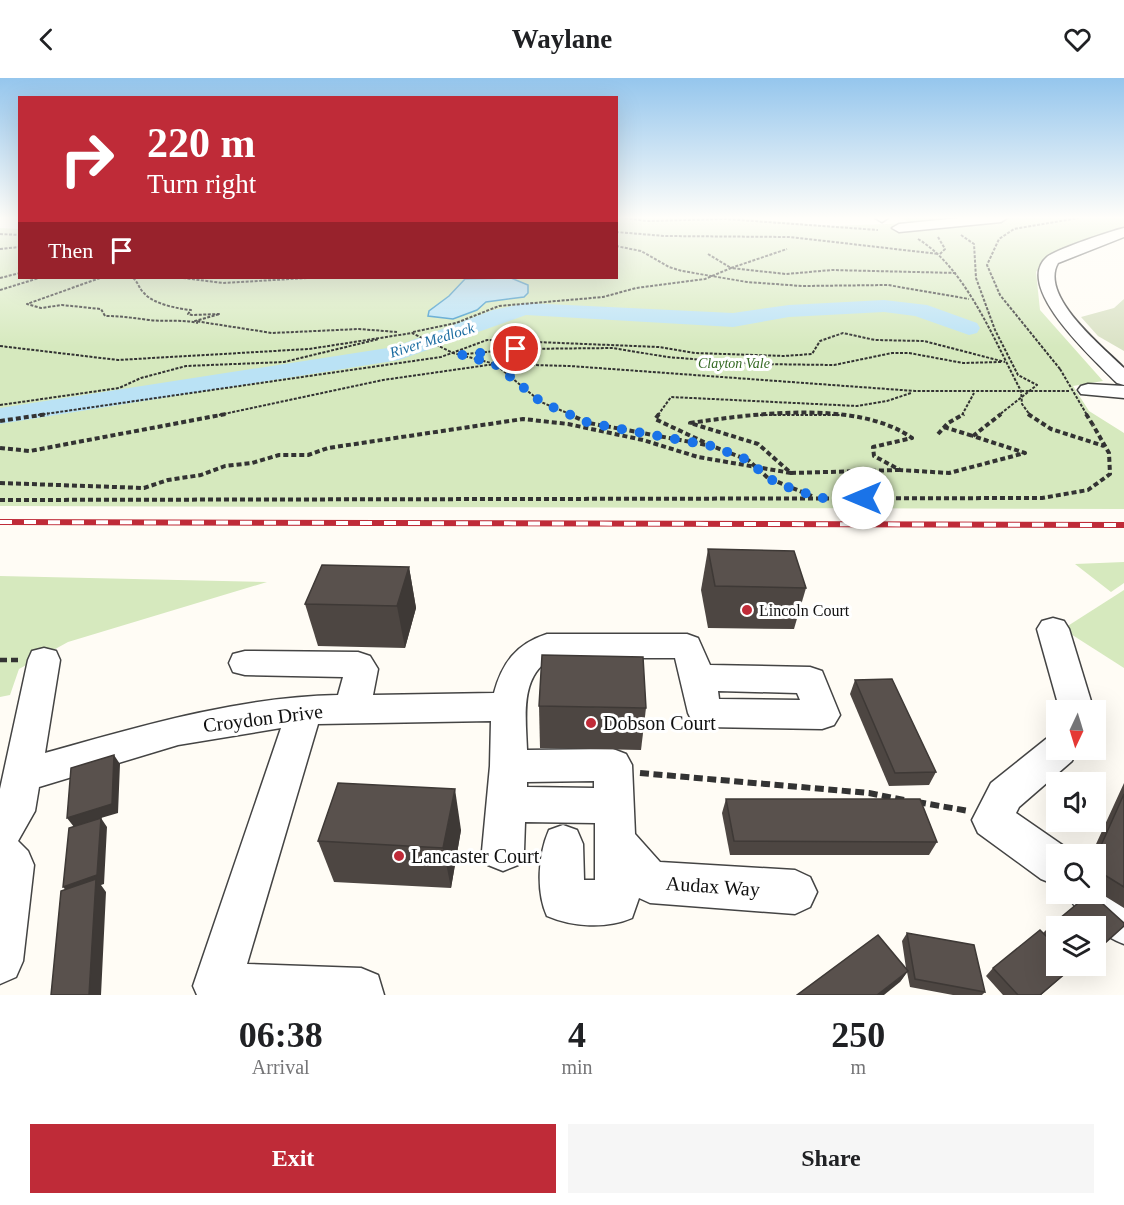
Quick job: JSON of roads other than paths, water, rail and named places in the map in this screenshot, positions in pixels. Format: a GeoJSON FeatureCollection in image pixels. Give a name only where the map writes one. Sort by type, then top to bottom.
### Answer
{"type":"FeatureCollection","features":[{"type":"Feature","properties":{"kind":"street"},"geometry":{"type":"LineString","coordinates":[[1051,261],[1044,268],[1047,290],[1077,331],[1124,379]]}},
{"type":"Feature","properties":{"kind":"street"},"geometry":{"type":"LineString","coordinates":[[1088,390],[1124,392]]}},
{"type":"Feature","properties":{"kind":"street"},"geometry":{"type":"LineString","coordinates":[[1053,629],[1074,700]]}},
{"type":"Feature","properties":{"kind":"street"},"geometry":{"type":"LineString","coordinates":[[503,851],[508,785],[508,707],[516,673],[530,653],[547,646],[687,646],[698,678]]}},
{"type":"Feature","properties":{"kind":"street"},"geometry":{"type":"LineString","coordinates":[[0,833],[15,811],[24,776],[44,660]]}},
{"type":"Feature","properties":{"kind":"street"},"geometry":{"type":"LineString","coordinates":[[245,663],[358,665],[362,669],[352,709]]}},
{"type":"Feature","properties":{"kind":"street","name":"Croydon Drive"},"geometry":{"type":"LineString","coordinates":[[24,776],[178,730],[305,710],[508,707]]}},
{"type":"Feature","properties":{"kind":"street"},"geometry":{"type":"LineString","coordinates":[[305,710],[217,986],[361,992]]}},
{"type":"Feature","properties":{"kind":"street"},"geometry":{"type":"LineString","coordinates":[[1046,858],[992,820],[1005,795],[1047,760]]}},
{"type":"Feature","properties":{"kind":"street"},"geometry":{"type":"LineString","coordinates":[[508,785],[613,765],[617,903],[562,901],[563,844]]}},
{"type":"Feature","properties":{"kind":"street","name":"Audax Way"},"geometry":{"type":"LineString","coordinates":[[614,806],[650,882],[795,892]]}},
{"type":"Feature","properties":{"kind":"street"},"geometry":{"type":"LineString","coordinates":[[0,851],[13,865],[0,961]]}},
{"type":"Feature","properties":{"kind":"street"},"geometry":{"type":"LineString","coordinates":[[1102,904],[1124,922]]}},
{"type":"Feature","properties":{"kind":"water"},"geometry":{"type":"Polygon","coordinates":[[[465,279],[513,279],[528,285],[528,293],[524,297],[486,302],[477,310],[453,319],[428,316],[429,311],[449,296],[465,279]]]}},
{"type":"Feature","properties":{"kind":"waterway","name":"River Medlock"},"geometry":{"type":"LineString","coordinates":[[0,416],[399,353],[501,315],[526,309],[733,320],[789,311],[884,306],[919,310],[969,328]]}},
{"type":"Feature","properties":{"kind":"railway"},"geometry":{"type":"LineString","coordinates":[[0,522],[1124,525]]}},
{"type":"Feature","properties":{"kind":"place","name":"Lincoln Court"},"geometry":{"type":"Point","coordinates":[747,610]}},
{"type":"Feature","properties":{"kind":"place","name":"Dobson Court"},"geometry":{"type":"Point","coordinates":[591,723]}},
{"type":"Feature","properties":{"kind":"place","name":"Lancaster Court"},"geometry":{"type":"Point","coordinates":[399,856]}},
{"type":"Feature","properties":{"kind":"park label","name":"Clayton Vale"},"geometry":{"type":"Point","coordinates":[734,363]}}]}
